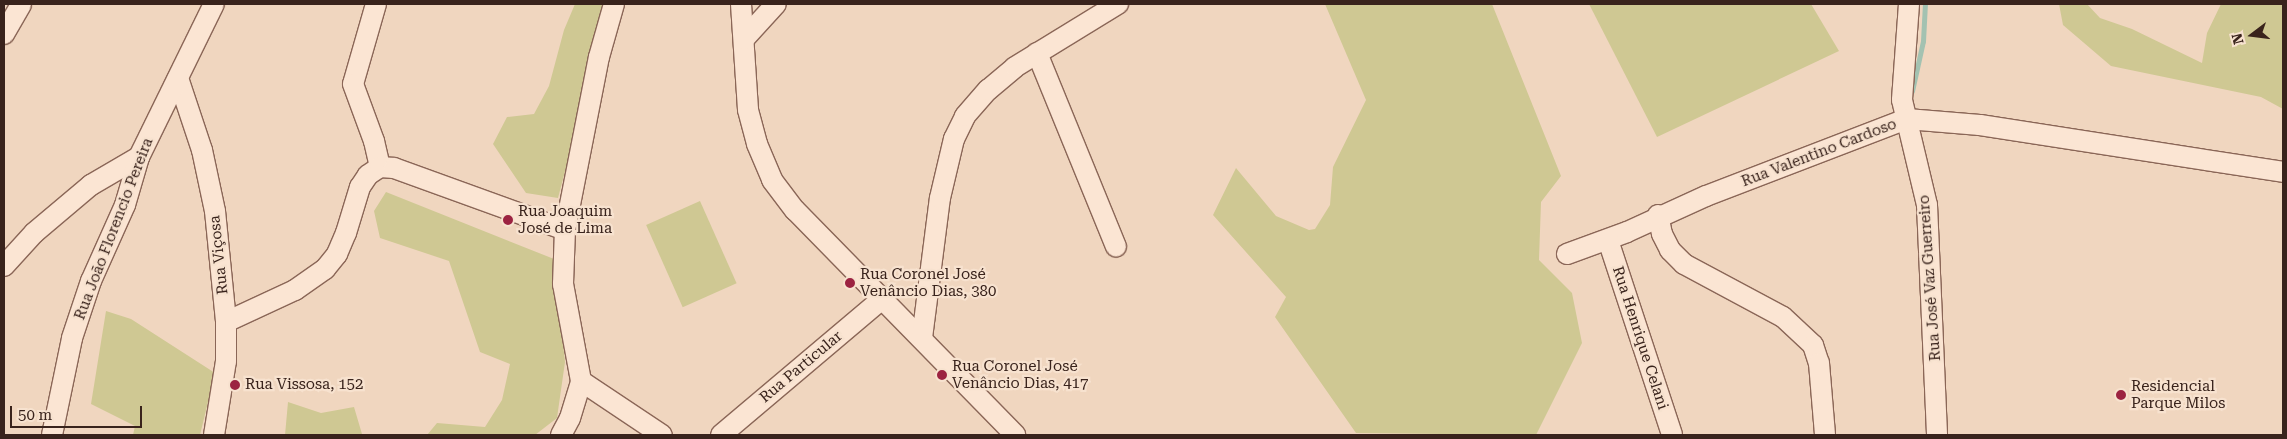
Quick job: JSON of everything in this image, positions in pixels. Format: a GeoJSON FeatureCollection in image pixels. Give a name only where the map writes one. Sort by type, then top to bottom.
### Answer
{"type":"FeatureCollection","features":[{"type":"Feature","properties":{"kind":"street"},"geometry":{"type":"LineString","coordinates":[[4,34],[21,4]]}},
{"type":"Feature","properties":{"kind":"street","name":"Rua João Florencio Pereira"},"geometry":{"type":"LineString","coordinates":[[52,435],[72,338],[91,281],[125,204],[139,157],[214,4]]}},
{"type":"Feature","properties":{"kind":"street"},"geometry":{"type":"LineString","coordinates":[[376,4],[353,84],[374,141],[380,167]]}},
{"type":"Feature","properties":{"kind":"street"},"geometry":{"type":"LineString","coordinates":[[561,435],[570,418],[581,381],[564,292],[564,230],[599,57],[614,4]]}},
{"type":"Feature","properties":{"kind":"street"},"geometry":{"type":"LineString","coordinates":[[741,4],[748,110],[757,144],[772,180],[795,210],[1015,435]]}},
{"type":"Feature","properties":{"kind":"street"},"geometry":{"type":"LineString","coordinates":[[744,39],[776,4]]}},
{"type":"Feature","properties":{"kind":"street"},"geometry":{"type":"LineString","coordinates":[[922,338],[940,198],[954,139],[965,116],[988,90],[1037,53],[1118,4]]}},
{"type":"Feature","properties":{"kind":"street","name":"Rua José Vaz Guerreiro"},"geometry":{"type":"LineString","coordinates":[[1909,4],[1901,81],[1907,119],[1927,204],[1938,435]]}},
{"type":"Feature","properties":{"kind":"street"},"geometry":{"type":"LineString","coordinates":[[1037,53],[1116,247]]}},
{"type":"Feature","properties":{"kind":"street","name":"Rua Viçosa"},"geometry":{"type":"LineString","coordinates":[[178,78],[202,150],[215,211],[226,322],[225,370],[214,435]]}},
{"type":"Feature","properties":{"kind":"street","name":"Rua Valentino Cardoso"},"geometry":{"type":"LineString","coordinates":[[1567,254],[1608,240],[1658,215],[1907,119],[1980,125],[2283,172]]}},
{"type":"Feature","properties":{"kind":"street"},"geometry":{"type":"LineString","coordinates":[[4,266],[34,234],[90,185],[139,157]]}},
{"type":"Feature","properties":{"kind":"street"},"geometry":{"type":"LineString","coordinates":[[226,322],[295,290],[325,269],[337,254],[346,233],[360,187],[368,174],[380,167],[394,168],[564,230]]}},
{"type":"Feature","properties":{"kind":"street"},"geometry":{"type":"LineString","coordinates":[[1658,215],[1662,234],[1670,250],[1684,264],[1783,317],[1813,345],[1819,363],[1825,435]]}},
{"type":"Feature","properties":{"kind":"street","name":"Rua Henrique Celani"},"geometry":{"type":"LineString","coordinates":[[1608,240],[1672,435]]}},
{"type":"Feature","properties":{"kind":"street","name":"Rua Particular"},"geometry":{"type":"LineString","coordinates":[[721,435],[882,299]]}},
{"type":"Feature","properties":{"kind":"street"},"geometry":{"type":"LineString","coordinates":[[581,381],[662,435]]}},
{"type":"Feature","properties":{"kind":"shaded area"},"geometry":{"type":"Polygon","coordinates":[[[575,4],[609,4],[558,198],[526,193],[493,144],[507,117],[534,114],[549,86],[564,30],[575,4]]]}},
{"type":"Feature","properties":{"kind":"shaded area"},"geometry":{"type":"Polygon","coordinates":[[[1325,4],[1492,4],[1561,176],[1541,202],[1539,260],[1572,293],[1582,343],[1536,435],[1356,433],[1275,317],[1286,297],[1213,215],[1236,168],[1276,216],[1309,230],[1315,229],[1330,205],[1333,167],[1366,100],[1325,4]]]}},
{"type":"Feature","properties":{"kind":"shaded area"},"geometry":{"type":"Polygon","coordinates":[[[1589,4],[1811,4],[1839,51],[1657,137],[1589,4]]]}},
{"type":"Feature","properties":{"kind":"shaded area"},"geometry":{"type":"Polygon","coordinates":[[[2059,4],[2087,4],[2100,18],[2132,29],[2202,63],[2207,33],[2221,4],[2283,4],[2283,109],[2261,97],[2111,66],[2063,25],[2059,4]]]}},
{"type":"Feature","properties":{"kind":"shaded area"},"geometry":{"type":"Polygon","coordinates":[[[386,192],[554,259],[565,362],[557,418],[535,435],[427,435],[437,423],[485,427],[502,400],[510,364],[480,352],[449,261],[380,238],[374,211],[386,192]]]}},
{"type":"Feature","properties":{"kind":"shaded area"},"geometry":{"type":"Polygon","coordinates":[[[700,201],[737,283],[683,307],[646,225],[700,201]]]}},
{"type":"Feature","properties":{"kind":"shaded area"},"geometry":{"type":"Polygon","coordinates":[[[106,311],[131,319],[215,373],[200,435],[133,435],[135,426],[91,404],[106,311]]]}},
{"type":"Feature","properties":{"kind":"shaded area"},"geometry":{"type":"Polygon","coordinates":[[[288,402],[321,413],[354,407],[362,434],[285,435],[288,402]]]}},
{"type":"Feature","properties":{"kind":"waterway"},"geometry":{"type":"LineString","coordinates":[[1912,91],[1923,41],[1925,4]]}},
{"type":"Feature","properties":{"kind":"place","name":"Rua Joaquim José de Lima"},"geometry":{"type":"Point","coordinates":[508,220]}},
{"type":"Feature","properties":{"kind":"place","name":"Rua Coronel José Venâncio Dias, 380"},"geometry":{"type":"Point","coordinates":[850,283]}},
{"type":"Feature","properties":{"kind":"place","name":"Rua Coronel José Venâncio Dias, 417"},"geometry":{"type":"Point","coordinates":[942,375]}},
{"type":"Feature","properties":{"kind":"place","name":"Rua Vissosa, 152"},"geometry":{"type":"Point","coordinates":[235,385]}},
{"type":"Feature","properties":{"kind":"place","name":"Residencial Parque Milos"},"geometry":{"type":"Point","coordinates":[2121,395]}}]}
